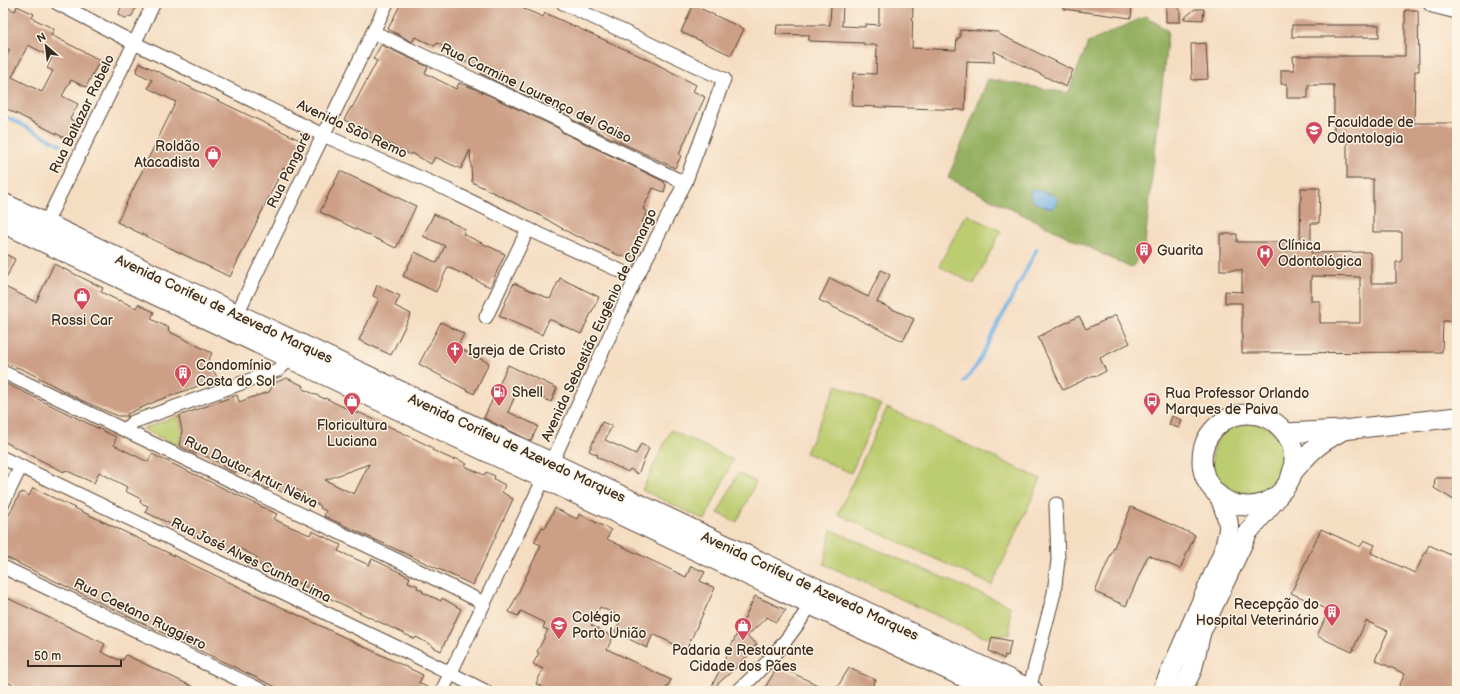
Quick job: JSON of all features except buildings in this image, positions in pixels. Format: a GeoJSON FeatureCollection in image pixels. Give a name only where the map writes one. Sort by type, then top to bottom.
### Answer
{"type":"FeatureCollection","features":[{"type":"Feature","properties":{"kind":"main road","name":"Avenida Corifeu de Azevedo Marques"},"geometry":{"type":"LineString","coordinates":[[3,204],[42,231],[233,322],[548,471],[899,628],[1030,690]]}},
{"type":"Feature","properties":{"kind":"main road","name":"Avenida Corifeu de Azevedo Marques"},"geometry":{"type":"LineString","coordinates":[[3,222],[42,231]]}},
{"type":"Feature","properties":{"kind":"main road","name":"Avenida Corifeu de Azevedo Marques"},"geometry":{"type":"LineString","coordinates":[[548,471],[811,604],[995,691]]}},
{"type":"Feature","properties":{"kind":"main road"},"geometry":{"type":"LineString","coordinates":[[811,604],[814,600],[818,599],[888,630],[899,628]]}},
{"type":"Feature","properties":{"kind":"street","name":"Avenida São Remo"},"geometry":{"type":"LineString","coordinates":[[57,3],[324,135],[448,190],[528,229],[636,278]]}},
{"type":"Feature","properties":{"kind":"street","name":"Rua Baltazar Rabelo"},"geometry":{"type":"LineString","coordinates":[[42,231],[154,3]]}},
{"type":"Feature","properties":{"kind":"street","name":"Rua Pangaré"},"geometry":{"type":"LineString","coordinates":[[233,322],[387,3]]}},
{"type":"Feature","properties":{"kind":"street","name":"Avenida Sebastião Eugênio de Camargo"},"geometry":{"type":"LineString","coordinates":[[442,691],[548,471],[636,278],[685,183],[724,78],[563,3]]}},
{"type":"Feature","properties":{"kind":"street"},"geometry":{"type":"LineString","coordinates":[[1433,3],[1457,9]]}},
{"type":"Feature","properties":{"kind":"street","name":"Rua Carmine Lourenço del Gaiso"},"geometry":{"type":"LineString","coordinates":[[373,32],[566,123],[565,125],[685,183]]}},
{"type":"Feature","properties":{"kind":"street"},"geometry":{"type":"LineString","coordinates":[[486,317],[528,229]]}},
{"type":"Feature","properties":{"kind":"street"},"geometry":{"type":"LineString","coordinates":[[125,430],[133,422],[278,370],[295,351]]}},
{"type":"Feature","properties":{"kind":"street","name":"Rua Doutor Artur Neiva"},"geometry":{"type":"LineString","coordinates":[[3,372],[484,603]]}},
{"type":"Feature","properties":{"kind":"street"},"geometry":{"type":"LineString","coordinates":[[1162,691],[1222,555],[1229,535],[1229,519],[1220,498],[1208,484],[1202,466],[1204,446],[1211,433],[1221,424],[1233,417],[1246,414],[1266,418],[1275,423],[1285,433],[1292,446],[1294,459],[1292,473]]}},
{"type":"Feature","properties":{"kind":"street"},"geometry":{"type":"LineString","coordinates":[[1285,433],[1342,430],[1457,417]]}},
{"type":"Feature","properties":{"kind":"street"},"geometry":{"type":"LineString","coordinates":[[1182,691],[1192,670],[1201,632],[1248,532],[1281,493],[1292,473],[1309,453],[1323,441],[1342,430]]}},
{"type":"Feature","properties":{"kind":"street","name":"Rua José Alves Cunha Lima"},"geometry":{"type":"LineString","coordinates":[[3,458],[485,691]]}},
{"type":"Feature","properties":{"kind":"street"},"geometry":{"type":"LineString","coordinates":[[3,503],[21,466]]}},
{"type":"Feature","properties":{"kind":"street"},"geometry":{"type":"LineString","coordinates":[[1220,498],[1235,505],[1252,507],[1267,502],[1281,493]]}},
{"type":"Feature","properties":{"kind":"street"},"geometry":{"type":"LineString","coordinates":[[1030,690],[1055,587],[1058,560],[1056,504]]}},
{"type":"Feature","properties":{"kind":"street","name":"Rua Caetano Ruggiero"},"geometry":{"type":"LineString","coordinates":[[3,567],[263,691]]}},
{"type":"Feature","properties":{"kind":"street"},"geometry":{"type":"LineString","coordinates":[[738,691],[756,675],[776,653],[801,621],[811,604]]}},
{"type":"Feature","properties":{"kind":"green space"},"geometry":{"type":"Polygon","coordinates":[[[1146,16],[1168,31],[1144,252],[1131,268],[948,178],[988,79],[1068,93],[1088,43],[1146,16]]]}},
{"type":"Feature","properties":{"kind":"green space"},"geometry":{"type":"Polygon","coordinates":[[[966,214],[1001,231],[974,284],[939,266],[966,214]]]}},
{"type":"Feature","properties":{"kind":"green space"},"geometry":{"type":"Polygon","coordinates":[[[837,385],[881,405],[851,473],[806,453],[837,385]]]}},
{"type":"Feature","properties":{"kind":"green space"},"geometry":{"type":"Polygon","coordinates":[[[887,408],[1041,479],[992,585],[838,514],[887,408]]]}},
{"type":"Feature","properties":{"kind":"green space"},"geometry":{"type":"Polygon","coordinates":[[[179,416],[182,431],[179,446],[142,429],[179,416]]]}},
{"type":"Feature","properties":{"kind":"green space"},"geometry":{"type":"Polygon","coordinates":[[[1249,423],[1270,429],[1280,439],[1286,460],[1280,481],[1270,491],[1249,497],[1228,491],[1218,481],[1212,460],[1218,439],[1228,429],[1249,423]]]}},
{"type":"Feature","properties":{"kind":"green space"},"geometry":{"type":"Polygon","coordinates":[[[671,430],[733,460],[705,520],[642,490],[671,430]]]}},
{"type":"Feature","properties":{"kind":"green space"},"geometry":{"type":"Polygon","coordinates":[[[738,473],[756,482],[737,522],[718,513],[738,473]]]}},
{"type":"Feature","properties":{"kind":"green space"},"geometry":{"type":"Polygon","coordinates":[[[831,530],[1010,606],[1010,634],[984,637],[824,564],[831,530]]]}},
{"type":"Feature","properties":{"kind":"water"},"geometry":{"type":"Polygon","coordinates":[[[1034,189],[1053,195],[1058,199],[1057,204],[1053,208],[1035,202],[1030,196],[1034,189]]]}},
{"type":"Feature","properties":{"kind":"waterway"},"geometry":{"type":"LineString","coordinates":[[3,115],[61,145]]}},
{"type":"Feature","properties":{"kind":"waterway"},"geometry":{"type":"LineString","coordinates":[[964,382],[977,365],[1037,249]]}},
{"type":"Feature","properties":{"kind":"place","name":"Faculdade de Odontologia"},"geometry":{"type":"Point","coordinates":[1314,145]}},
{"type":"Feature","properties":{"kind":"place","name":"Roldão Atacadista"},"geometry":{"type":"Point","coordinates":[213,169]}},
{"type":"Feature","properties":{"kind":"place","name":"Guarita"},"geometry":{"type":"Point","coordinates":[1144,265]}},
{"type":"Feature","properties":{"kind":"place","name":"Clínica Odontológica"},"geometry":{"type":"Point","coordinates":[1265,268]}},
{"type":"Feature","properties":{"kind":"place","name":"Rossi Car"},"geometry":{"type":"Point","coordinates":[82,311]}},
{"type":"Feature","properties":{"kind":"place","name":"Igreja de Cristo"},"geometry":{"type":"Point","coordinates":[455,365]}},
{"type":"Feature","properties":{"kind":"place","name":"Condomínio Costa do Sol"},"geometry":{"type":"Point","coordinates":[183,388]}},
{"type":"Feature","properties":{"kind":"place","name":"Shell"},"geometry":{"type":"Point","coordinates":[499,407]}},
{"type":"Feature","properties":{"kind":"place","name":"Floricultura Luciana"},"geometry":{"type":"Point","coordinates":[352,416]}},
{"type":"Feature","properties":{"kind":"place","name":"Rua Professor Orlando Marques de Paiva"},"geometry":{"type":"Point","coordinates":[1152,416]}},
{"type":"Feature","properties":{"kind":"place","name":"Recepção do Hospital Veterinário"},"geometry":{"type":"Point","coordinates":[1332,627]}},
{"type":"Feature","properties":{"kind":"place","name":"Colégio Porto União"},"geometry":{"type":"Point","coordinates":[559,640]}},
{"type":"Feature","properties":{"kind":"place","name":"Padaria e Restaurante Cidade dos Pães"},"geometry":{"type":"Point","coordinates":[743,641]}}]}
